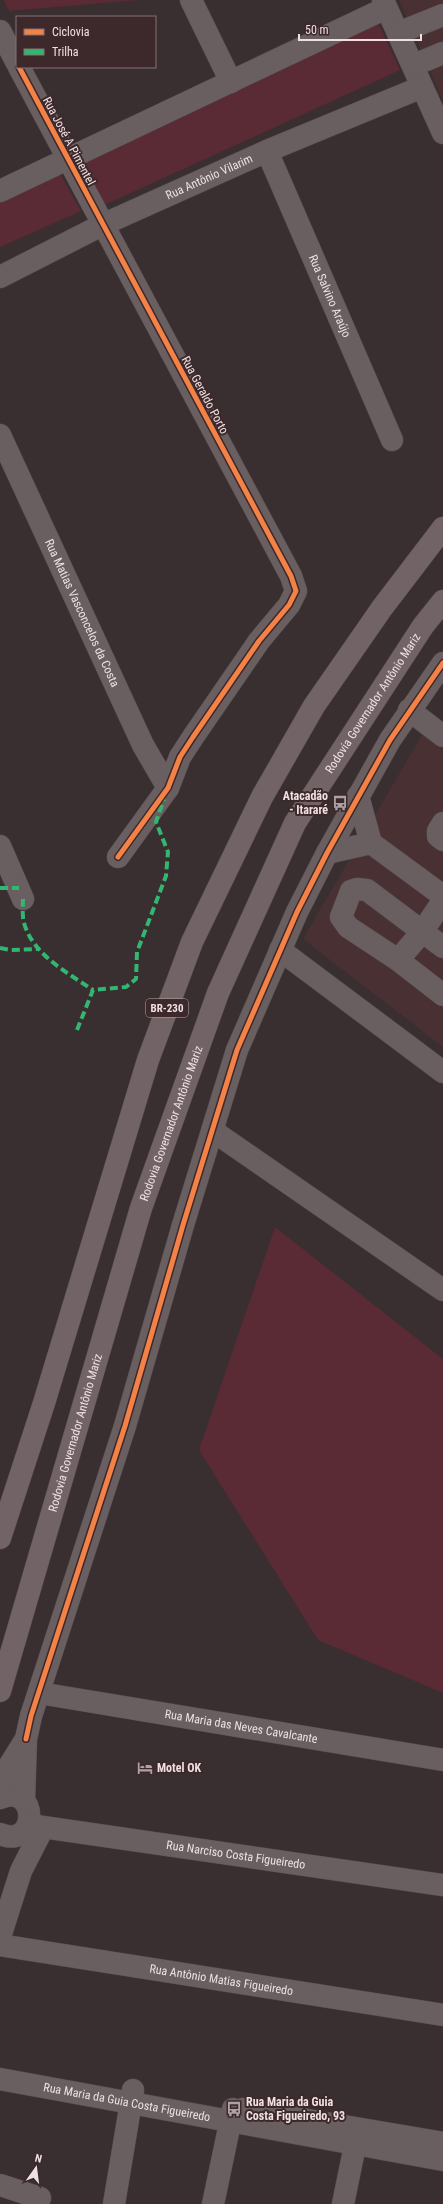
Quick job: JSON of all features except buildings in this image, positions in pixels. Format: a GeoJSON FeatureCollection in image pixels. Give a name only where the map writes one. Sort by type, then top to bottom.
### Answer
{"type":"FeatureCollection","features":[{"type":"Feature","properties":{"kind":"highway","name":"BR-230"},"geometry":{"type":"LineString","coordinates":[[0,1538],[46,1395],[148,1060],[192,942],[262,797],[314,706],[382,608],[443,528]]}},
{"type":"Feature","properties":{"kind":"highway","name":"Rodovia Governador Antônio Mariz"},"geometry":{"type":"LineString","coordinates":[[0,1691],[141,1208],[218,993],[295,823],[423,626],[443,601]]}},
{"type":"Feature","properties":{"kind":"street"},"geometry":{"type":"LineString","coordinates":[[191,0],[231,82]]}},
{"type":"Feature","properties":{"kind":"street"},"geometry":{"type":"LineString","coordinates":[[0,191],[231,82],[384,4],[414,65],[422,87],[443,133]]}},
{"type":"Feature","properties":{"kind":"street"},"geometry":{"type":"LineString","coordinates":[[398,33],[443,15]]}},
{"type":"Feature","properties":{"kind":"street"},"geometry":{"type":"LineString","coordinates":[[0,30],[16,61]]}},
{"type":"Feature","properties":{"kind":"street"},"geometry":{"type":"LineString","coordinates":[[414,65],[443,53]]}},
{"type":"Feature","properties":{"kind":"street","name":"Rua José A Pimentel"},"geometry":{"type":"LineString","coordinates":[[20,68],[102,225]]}},
{"type":"Feature","properties":{"kind":"street","name":"Rua Antônio Vilarim"},"geometry":{"type":"LineString","coordinates":[[0,277],[102,225],[268,151],[422,87]]}},
{"type":"Feature","properties":{"kind":"street","name":"Rua Salvino Araújo"},"geometry":{"type":"LineString","coordinates":[[268,151],[392,440]]}},
{"type":"Feature","properties":{"kind":"street","name":"Rua Geraldo Porto"},"geometry":{"type":"LineString","coordinates":[[102,225],[291,576],[296,591],[289,605],[259,641],[180,757],[168,788]]}},
{"type":"Feature","properties":{"kind":"street","name":"Rua Matias Vasconcelos da Costa"},"geometry":{"type":"LineString","coordinates":[[0,435],[143,744],[168,788]]}},
{"type":"Feature","properties":{"kind":"street"},"geometry":{"type":"LineString","coordinates":[[0,1937],[10,1901],[21,1871],[17,1834],[29,1810],[9,1798],[9,1766],[26,1739],[39,1693],[125,1426],[181,1233],[237,1050],[280,950],[327,853],[390,740],[409,710],[443,663]]}},
{"type":"Feature","properties":{"kind":"street"},"geometry":{"type":"LineString","coordinates":[[409,710],[443,736]]}},
{"type":"Feature","properties":{"kind":"street"},"geometry":{"type":"LineString","coordinates":[[118,857],[168,788]]}},
{"type":"Feature","properties":{"kind":"street"},"geometry":{"type":"LineString","coordinates":[[358,796],[371,843],[443,896]]}},
{"type":"Feature","properties":{"kind":"street"},"geometry":{"type":"LineString","coordinates":[[443,823],[438,831],[438,836],[443,840]]}},
{"type":"Feature","properties":{"kind":"street"},"geometry":{"type":"LineString","coordinates":[[327,853],[371,843]]}},
{"type":"Feature","properties":{"kind":"street"},"geometry":{"type":"LineString","coordinates":[[0,846],[14,892]]}},
{"type":"Feature","properties":{"kind":"street"},"geometry":{"type":"LineString","coordinates":[[443,947],[367,890],[357,889],[351,891],[341,917],[348,928],[398,960],[443,995]]}},
{"type":"Feature","properties":{"kind":"street"},"geometry":{"type":"LineString","coordinates":[[398,960],[422,932],[443,901]]}},
{"type":"Feature","properties":{"kind":"street"},"geometry":{"type":"LineString","coordinates":[[280,950],[443,1072]]}},
{"type":"Feature","properties":{"kind":"street"},"geometry":{"type":"LineString","coordinates":[[213,1131],[443,1290]]}},
{"type":"Feature","properties":{"kind":"street","name":"Rua Maria das Neves Cavalcante"},"geometry":{"type":"LineString","coordinates":[[39,1693],[443,1760]]}},
{"type":"Feature","properties":{"kind":"street","name":"Rua Narciso Costa Figueiredo"},"geometry":{"type":"LineString","coordinates":[[17,1834],[443,1885]]}},
{"type":"Feature","properties":{"kind":"street","name":"Rua Antônio Matias Figueiredo"},"geometry":{"type":"LineString","coordinates":[[0,1945],[443,2015]]}},
{"type":"Feature","properties":{"kind":"street","name":"Rua Maria da Guia Costa Figueiredo"},"geometry":{"type":"LineString","coordinates":[[0,2063],[132,2097]]}},
{"type":"Feature","properties":{"kind":"street","name":"Rua Maria da Guia Costa Figueiredo"},"geometry":{"type":"LineString","coordinates":[[0,2079],[132,2097],[357,2136],[443,2143]]}},
{"type":"Feature","properties":{"kind":"street"},"geometry":{"type":"LineString","coordinates":[[114,2204],[132,2097]]}},
{"type":"Feature","properties":{"kind":"street"},"geometry":{"type":"LineString","coordinates":[[213,2204],[231,2115]]}},
{"type":"Feature","properties":{"kind":"street"},"geometry":{"type":"LineString","coordinates":[[343,2204],[357,2136]]}},
{"type":"Feature","properties":{"kind":"street","name":"Rua Maria da Guia Costa Figueiredo"},"geometry":{"type":"LineString","coordinates":[[357,2136],[443,2160]]}},
{"type":"Feature","properties":{"kind":"street"},"geometry":{"type":"LineString","coordinates":[[0,2185],[40,2198]]}},
{"type":"Feature","properties":{"kind":"shaded area"},"geometry":{"type":"Polygon","coordinates":[[[4,0],[137,0],[9,11],[4,0]]]}},
{"type":"Feature","properties":{"kind":"shaded area"},"geometry":{"type":"Polygon","coordinates":[[[399,0],[443,0],[443,101],[399,0]]]}},
{"type":"Feature","properties":{"kind":"shaded area"},"geometry":{"type":"Polygon","coordinates":[[[377,21],[400,70],[100,207],[78,158],[377,21]]]}},
{"type":"Feature","properties":{"kind":"shaded area"},"geometry":{"type":"Polygon","coordinates":[[[58,170],[81,211],[0,247],[0,198],[58,170]]]}},
{"type":"Feature","properties":{"kind":"shaded area"},"geometry":{"type":"Polygon","coordinates":[[[423,733],[443,749],[443,1047],[303,939],[423,733]]]}},
{"type":"Feature","properties":{"kind":"shaded area"},"geometry":{"type":"Polygon","coordinates":[[[275,1227],[443,1359],[443,1693],[318,1640],[199,1450],[275,1227]]]}},
{"type":"Feature","properties":{"kind":"marked path"},"geometry":{"type":"LineString","coordinates":[[77,1030],[93,990],[126,987],[136,979],[137,952],[166,876],[168,852],[156,822],[164,799]]}},
{"type":"Feature","properties":{"kind":"marked path"},"geometry":{"type":"LineString","coordinates":[[0,888],[19,888]]}},
{"type":"Feature","properties":{"kind":"marked path"},"geometry":{"type":"LineString","coordinates":[[23,899],[24,923],[35,945],[52,962],[93,990]]}},
{"type":"Feature","properties":{"kind":"marked path"},"geometry":{"type":"LineString","coordinates":[[0,948],[11,950],[39,949]]}},
{"type":"Feature","properties":{"kind":"cycle path"},"geometry":{"type":"LineString","coordinates":[[20,68],[291,576],[296,591],[289,605],[259,641],[193,737],[180,757],[168,788],[118,857]]}},
{"type":"Feature","properties":{"kind":"cycle path"},"geometry":{"type":"LineString","coordinates":[[26,1739],[31,1716],[125,1426],[183,1225],[237,1050],[297,912],[327,853],[390,740],[443,663]]}},
{"type":"Feature","properties":{"kind":"place","name":"Atacadão - Itararé"},"geometry":{"type":"Point","coordinates":[340,803]}},
{"type":"Feature","properties":{"kind":"place","name":"Motel OK"},"geometry":{"type":"Point","coordinates":[145,1768]}},
{"type":"Feature","properties":{"kind":"place","name":"Rua Maria da Guia Costa Figueiredo, 93"},"geometry":{"type":"Point","coordinates":[234,2109]}}]}
